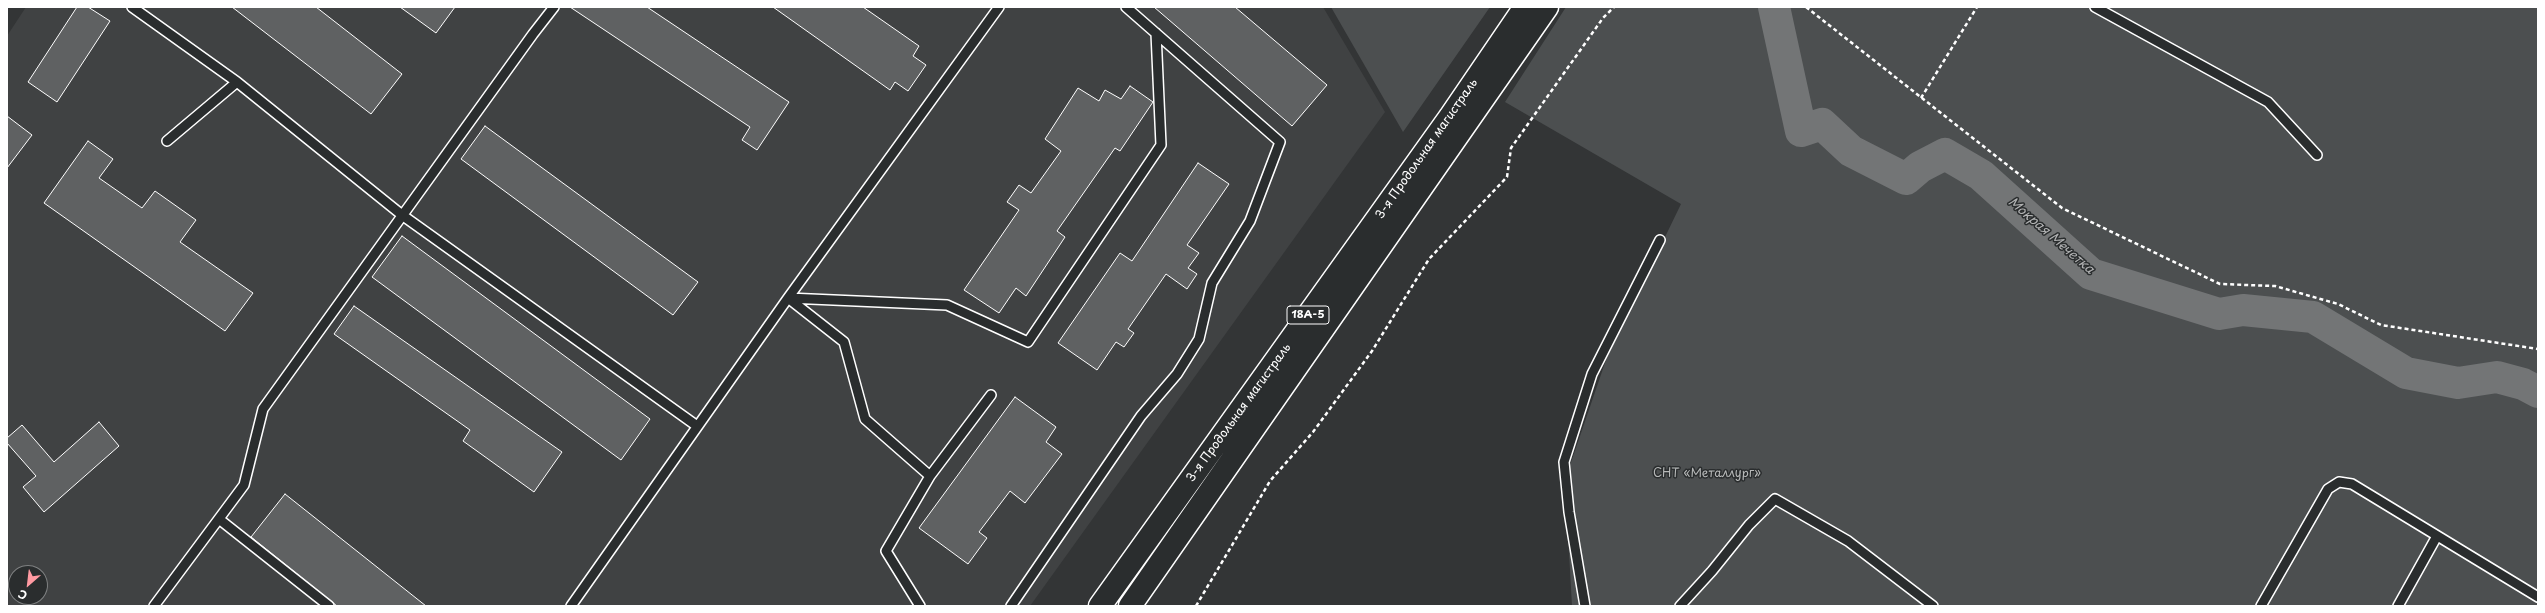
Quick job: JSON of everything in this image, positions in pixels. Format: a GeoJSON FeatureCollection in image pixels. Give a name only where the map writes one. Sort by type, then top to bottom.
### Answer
{"type":"FeatureCollection","features":[{"type":"Feature","properties":{"kind":"highway","name":"18А-5"},"geometry":{"type":"LineString","coordinates":[[1523,20],[1547,7]]}},
{"type":"Feature","properties":{"kind":"highway","name":"3-я Продольная магистраль"},"geometry":{"type":"LineString","coordinates":[[1100,606],[1445,124],[1523,20]]}},
{"type":"Feature","properties":{"kind":"highway","name":"3-я Продольная магистраль"},"geometry":{"type":"LineString","coordinates":[[1130,606],[1523,20]]}},
{"type":"Feature","properties":{"kind":"lane"},"geometry":{"type":"LineString","coordinates":[[133,7],[237,82],[402,215],[697,426]]}},
{"type":"Feature","properties":{"kind":"lane"},"geometry":{"type":"LineString","coordinates":[[154,606],[244,485],[263,408],[554,7]]}},
{"type":"Feature","properties":{"kind":"lane"},"geometry":{"type":"LineString","coordinates":[[571,606],[788,298],[999,7]]}},
{"type":"Feature","properties":{"kind":"lane"},"geometry":{"type":"LineString","coordinates":[[1011,606],[1141,416],[1176,374],[1199,339],[1212,283],[1250,221],[1280,142],[1126,7]]}},
{"type":"Feature","properties":{"kind":"lane"},"geometry":{"type":"LineString","coordinates":[[2095,7],[2268,102],[2317,155]]}},
{"type":"Feature","properties":{"kind":"lane"},"geometry":{"type":"LineString","coordinates":[[788,298],[947,305],[1028,342],[1161,145],[1156,33]]}},
{"type":"Feature","properties":{"kind":"lane"},"geometry":{"type":"LineString","coordinates":[[167,141],[237,82]]}},
{"type":"Feature","properties":{"kind":"lane"},"geometry":{"type":"LineString","coordinates":[[1585,606],[1569,512],[1564,462],[1592,374],[1660,240]]}},
{"type":"Feature","properties":{"kind":"lane"},"geometry":{"type":"LineString","coordinates":[[788,298],[844,342],[865,419],[930,476]]}},
{"type":"Feature","properties":{"kind":"lane"},"geometry":{"type":"LineString","coordinates":[[920,606],[886,551],[930,476],[991,395]]}},
{"type":"Feature","properties":{"kind":"lane"},"geometry":{"type":"LineString","coordinates":[[2261,606],[2328,489],[2339,482],[2352,484],[2538,597]]}},
{"type":"Feature","properties":{"kind":"lane"},"geometry":{"type":"LineString","coordinates":[[1680,606],[1775,499],[1848,541],[1933,606]]}},
{"type":"Feature","properties":{"kind":"lane"},"geometry":{"type":"LineString","coordinates":[[219,519],[329,606]]}},
{"type":"Feature","properties":{"kind":"lane"},"geometry":{"type":"LineString","coordinates":[[2398,606],[2437,536]]}},
{"type":"Feature","properties":{"kind":"path"},"geometry":{"type":"LineString","coordinates":[[1196,606],[1270,481],[1313,432],[1367,357],[1429,259],[1507,177],[1511,148],[1603,18],[1614,7]]}},
{"type":"Feature","properties":{"kind":"path"},"geometry":{"type":"LineString","coordinates":[[1806,7],[2062,208],[2220,284],[2274,286],[2338,304],[2381,325],[2538,349]]}},
{"type":"Feature","properties":{"kind":"path"},"geometry":{"type":"LineString","coordinates":[[1921,98],[1977,7]]}},
{"type":"Feature","properties":{"kind":"shaded area"},"geometry":{"type":"Polygon","coordinates":[[[26,7],[1323,7],[1385,112],[1030,606],[7,606],[7,36],[26,7]]]}},
{"type":"Feature","properties":{"kind":"green space"},"geometry":{"type":"Polygon","coordinates":[[[1331,7],[1490,7],[1403,132],[1331,7]]]}},
{"type":"Feature","properties":{"kind":"green space","name":"СНТ «Металлург»"},"geometry":{"type":"Polygon","coordinates":[[[1566,7],[2538,7],[2538,606],[1572,606],[1565,480],[1607,357],[1681,204],[1505,102],[1566,7]]]}},
{"type":"Feature","properties":{"kind":"building"},"geometry":{"type":"Polygon","coordinates":[[[77,7],[88,7],[110,21],[57,102],[28,82],[77,7]]]}},
{"type":"Feature","properties":{"kind":"building"},"geometry":{"type":"Polygon","coordinates":[[[232,7],[316,7],[402,74],[371,114],[232,7]]]}},
{"type":"Feature","properties":{"kind":"building"},"geometry":{"type":"Polygon","coordinates":[[[400,7],[455,7],[436,33],[400,7]]]}},
{"type":"Feature","properties":{"kind":"building"},"geometry":{"type":"Polygon","coordinates":[[[570,7],[647,7],[789,102],[757,150],[742,140],[750,127],[570,7]]]}},
{"type":"Feature","properties":{"kind":"building"},"geometry":{"type":"Polygon","coordinates":[[[773,7],[863,7],[919,46],[913,56],[926,65],[908,91],[895,82],[890,90],[773,7]]]}},
{"type":"Feature","properties":{"kind":"building"},"geometry":{"type":"Polygon","coordinates":[[[1154,7],[1235,7],[1327,85],[1292,126],[1154,7]]]}},
{"type":"Feature","properties":{"kind":"building"},"geometry":{"type":"Polygon","coordinates":[[[1130,86],[1153,102],[1120,151],[1115,148],[1057,231],[1065,237],[1026,296],[1016,288],[999,313],[964,290],[1019,210],[1007,202],[1019,185],[1031,193],[1061,151],[1045,139],[1078,88],[1099,101],[1105,90],[1121,99],[1130,86]]]}},
{"type":"Feature","properties":{"kind":"building"},"geometry":{"type":"Polygon","coordinates":[[[7,116],[32,135],[7,168],[7,116]]]}},
{"type":"Feature","properties":{"kind":"building"},"geometry":{"type":"Polygon","coordinates":[[[485,126],[698,282],[673,315],[461,159],[485,126]]]}},
{"type":"Feature","properties":{"kind":"building"},"geometry":{"type":"Polygon","coordinates":[[[88,141],[113,159],[99,178],[142,208],[155,191],[196,220],[180,242],[253,293],[225,331],[44,203],[88,141]]]}},
{"type":"Feature","properties":{"kind":"building"},"geometry":{"type":"Polygon","coordinates":[[[1198,163],[1229,184],[1187,245],[1199,253],[1188,268],[1197,274],[1187,289],[1166,274],[1128,329],[1134,333],[1124,347],[1116,342],[1097,370],[1058,343],[1120,253],[1132,261],[1198,163]]]}},
{"type":"Feature","properties":{"kind":"building"},"geometry":{"type":"Polygon","coordinates":[[[402,236],[650,419],[621,460],[372,277],[402,236]]]}},
{"type":"Feature","properties":{"kind":"building"},"geometry":{"type":"Polygon","coordinates":[[[354,306],[562,452],[534,492],[463,441],[470,430],[334,334],[354,306]]]}},
{"type":"Feature","properties":{"kind":"building"},"geometry":{"type":"Polygon","coordinates":[[[1015,397],[1056,427],[1046,442],[1062,454],[1025,503],[1010,491],[979,532],[987,538],[968,564],[919,528],[1015,397]]]}},
{"type":"Feature","properties":{"kind":"building"},"geometry":{"type":"Polygon","coordinates":[[[99,422],[119,446],[44,512],[23,487],[36,476],[7,443],[7,438],[22,425],[54,462],[99,422]]]}},
{"type":"Feature","properties":{"kind":"building"},"geometry":{"type":"Polygon","coordinates":[[[285,494],[426,606],[337,606],[251,537],[285,494]]]}},
{"type":"Feature","properties":{"kind":"waterway","name":"Мокрая Мечетка"},"geometry":{"type":"LineString","coordinates":[[1774,7],[1801,131],[1822,124],[1851,151],[1906,179],[1920,167],[1945,154],[1981,175],[2091,274],[2219,314],[2243,310],[2313,317],[2406,373],[2458,383],[2497,377],[2523,384],[2538,392]]}}]}
